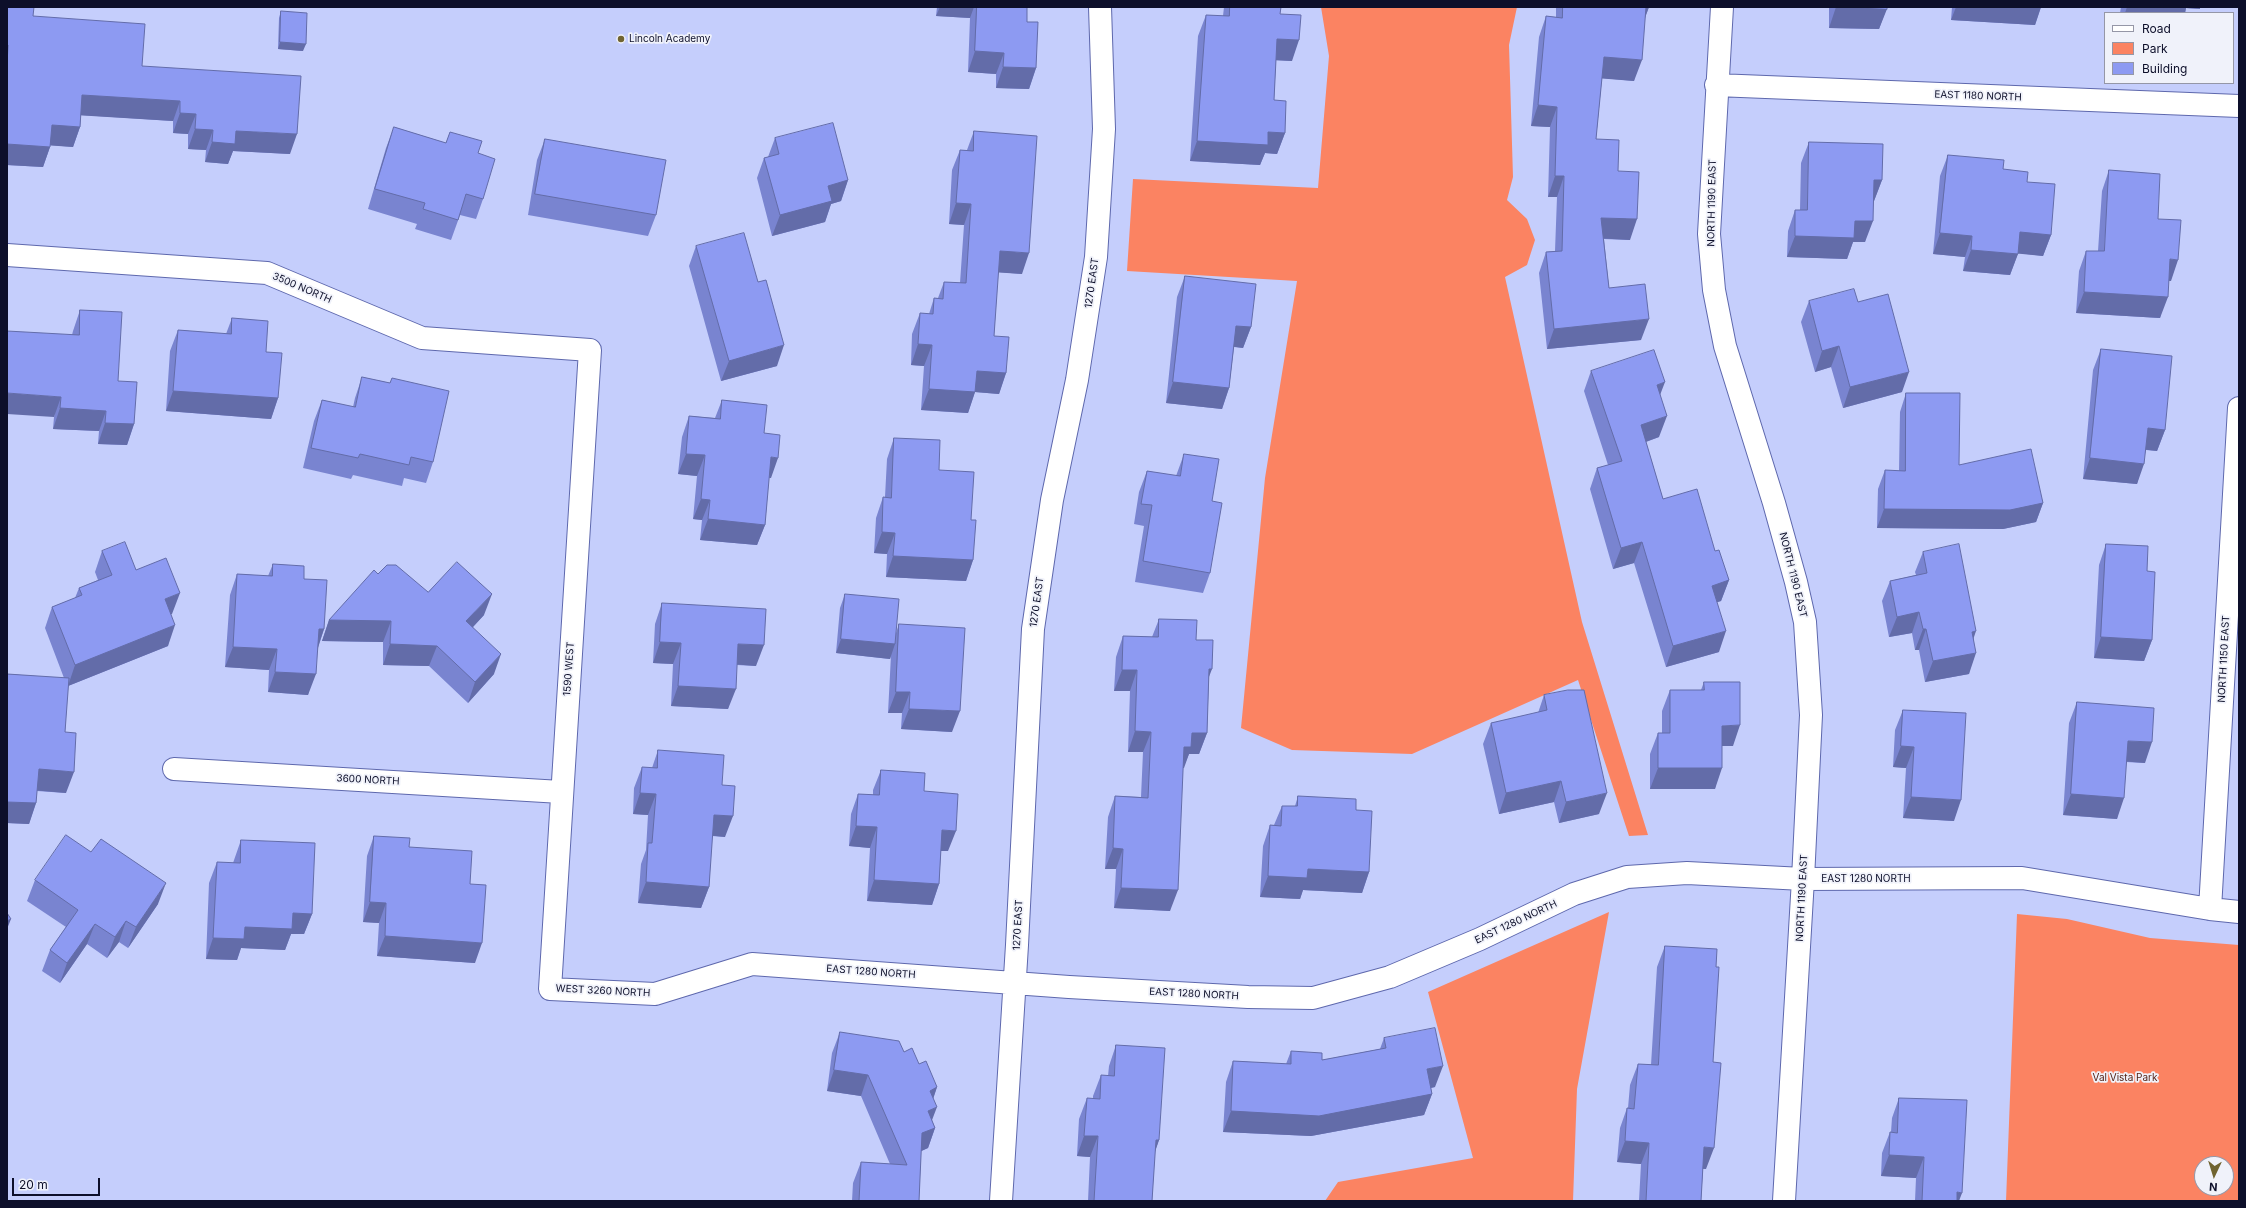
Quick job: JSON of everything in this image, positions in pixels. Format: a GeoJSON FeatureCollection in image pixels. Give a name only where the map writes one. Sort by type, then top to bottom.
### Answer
{"type":"FeatureCollection","features":[{"type":"Feature","properties":{"kind":"street","name":"1270 EAST"},"geometry":{"type":"LineString","coordinates":[[1001,1201],[1013,983],[1017,945],[1033,629],[1052,500],[1077,380],[1096,257],[1104,129],[1100,7]]}},
{"type":"Feature","properties":{"kind":"street","name":"NORTH 1190 EAST"},"geometry":{"type":"LineString","coordinates":[[1722,7],[1716,86],[1709,234],[1714,290],[1725,346],[1774,503],[1796,582],[1805,622],[1810,715],[1803,879],[1784,1201]]}},
{"type":"Feature","properties":{"kind":"street","name":"EAST 1180 NORTH"},"geometry":{"type":"LineString","coordinates":[[1716,86],[2239,106]]}},
{"type":"Feature","properties":{"kind":"street","name":"3500 NORTH"},"geometry":{"type":"LineString","coordinates":[[7,255],[267,273],[422,338],[590,350]]}},
{"type":"Feature","properties":{"kind":"street","name":"1590 WEST"},"geometry":{"type":"LineString","coordinates":[[550,988],[561,792],[590,350]]}},
{"type":"Feature","properties":{"kind":"street","name":"NORTH 1150 EAST"},"geometry":{"type":"LineString","coordinates":[[2210,909],[2239,408]]}},
{"type":"Feature","properties":{"kind":"street","name":"3600 NORTH"},"geometry":{"type":"LineString","coordinates":[[174,769],[561,792]]}},
{"type":"Feature","properties":{"kind":"street","name":"EAST 1280 NORTH"},"geometry":{"type":"LineString","coordinates":[[796,967],[1013,983],[1248,997],[1313,998],[1390,977],[1480,939],[1574,894],[1627,877],[1687,873],[1803,879],[2022,878],[2210,909],[2239,912]]}},
{"type":"Feature","properties":{"kind":"street","name":"WEST 3260 NORTH"},"geometry":{"type":"LineString","coordinates":[[550,988],[655,994],[752,964],[796,967]]}},
{"type":"Feature","properties":{"kind":"green space"},"geometry":{"type":"Polygon","coordinates":[[[1321,7],[1517,7],[1509,45],[1513,177],[1507,200],[1527,219],[1535,240],[1527,265],[1505,277],[1582,622],[1648,835],[1629,836],[1578,680],[1412,754],[1292,750],[1241,728],[1265,478],[1297,281],[1127,271],[1133,179],[1318,188],[1329,56],[1321,7]]]}},
{"type":"Feature","properties":{"kind":"green space"},"geometry":{"type":"Polygon","coordinates":[[[1609,912],[1577,1089],[1573,1201],[1325,1201],[1338,1182],[1473,1158],[1428,992],[1609,912]]]}},
{"type":"Feature","properties":{"kind":"green space","name":"Val Vista Park"},"geometry":{"type":"Polygon","coordinates":[[[2017,914],[2067,919],[2150,938],[2239,945],[2239,1201],[2006,1201],[2017,914]]]}},
{"type":"Feature","properties":{"kind":"building"},"geometry":{"type":"Polygon","coordinates":[[[7,7],[34,7],[33,16],[145,24],[142,66],[301,76],[297,134],[236,131],[235,144],[212,142],[213,130],[195,129],[196,114],[180,113],[180,101],[82,95],[80,127],[52,125],[50,147],[7,144],[7,7]]]}},
{"type":"Feature","properties":{"kind":"building"},"geometry":{"type":"Polygon","coordinates":[[[977,7],[1027,7],[1027,22],[1038,22],[1036,68],[1003,67],[1004,53],[975,51],[977,7]]]}},
{"type":"Feature","properties":{"kind":"building"},"geometry":{"type":"Polygon","coordinates":[[[1230,7],[1281,7],[1280,14],[1301,15],[1299,40],[1277,39],[1274,100],[1286,101],[1285,133],[1268,132],[1268,145],[1197,141],[1206,15],[1229,16],[1230,7]]]}},
{"type":"Feature","properties":{"kind":"building"},"geometry":{"type":"Polygon","coordinates":[[[1563,7],[1646,7],[1642,60],[1604,57],[1596,139],[1619,140],[1618,171],[1639,172],[1637,219],[1601,218],[1609,288],[1645,284],[1649,319],[1554,329],[1546,252],[1562,251],[1564,176],[1555,176],[1557,107],[1538,105],[1546,16],[1562,18],[1563,7]]]}},
{"type":"Feature","properties":{"kind":"building"},"geometry":{"type":"Polygon","coordinates":[[[1836,7],[1887,7],[1887,9],[1836,7]]]}},
{"type":"Feature","properties":{"kind":"building"},"geometry":{"type":"Polygon","coordinates":[[[2133,7],[2163,7],[2163,8],[2133,7]]]}},
{"type":"Feature","properties":{"kind":"building"},"geometry":{"type":"Polygon","coordinates":[[[281,11],[307,13],[306,44],[280,42],[281,11]]]}},
{"type":"Feature","properties":{"kind":"building"},"geometry":{"type":"Polygon","coordinates":[[[833,123],[848,180],[828,186],[832,201],[780,215],[764,158],[779,154],[775,138],[833,123]]]}},
{"type":"Feature","properties":{"kind":"building"},"geometry":{"type":"Polygon","coordinates":[[[394,127],[446,143],[450,132],[482,141],[478,153],[495,159],[483,199],[466,194],[458,220],[423,209],[425,203],[375,189],[394,127]]]}},
{"type":"Feature","properties":{"kind":"building"},"geometry":{"type":"Polygon","coordinates":[[[974,131],[1037,136],[1029,253],[1000,251],[994,336],[1009,337],[1006,373],[977,371],[975,392],[929,389],[932,345],[918,344],[920,313],[933,314],[934,298],[943,299],[944,282],[966,283],[971,204],[956,203],[960,150],[973,151],[974,131]]]}},
{"type":"Feature","properties":{"kind":"building"},"geometry":{"type":"Polygon","coordinates":[[[545,139],[666,160],[656,215],[535,194],[545,139]]]}},
{"type":"Feature","properties":{"kind":"building"},"geometry":{"type":"Polygon","coordinates":[[[1809,142],[1883,144],[1882,180],[1874,180],[1873,221],[1855,221],[1854,238],[1795,236],[1795,210],[1807,210],[1809,142]]]}},
{"type":"Feature","properties":{"kind":"building"},"geometry":{"type":"Polygon","coordinates":[[[1948,155],[2004,160],[2003,169],[2028,172],[2027,182],[2055,184],[2051,235],[2020,232],[2018,254],[1971,250],[1972,236],[1940,233],[1948,155]]]}},
{"type":"Feature","properties":{"kind":"building"},"geometry":{"type":"Polygon","coordinates":[[[2109,170],[2160,174],[2158,219],[2181,220],[2178,260],[2170,259],[2168,297],[2084,292],[2086,251],[2104,251],[2109,170]]]}},
{"type":"Feature","properties":{"kind":"building"},"geometry":{"type":"Polygon","coordinates":[[[744,233],[758,282],[766,280],[784,345],[729,361],[696,246],[744,233]]]}},
{"type":"Feature","properties":{"kind":"building"},"geometry":{"type":"Polygon","coordinates":[[[1185,276],[1256,284],[1251,327],[1236,326],[1229,388],[1173,382],[1185,276]]]}},
{"type":"Feature","properties":{"kind":"building"},"geometry":{"type":"Polygon","coordinates":[[[1854,289],[1858,302],[1888,294],[1909,372],[1850,387],[1839,346],[1822,351],[1809,301],[1854,289]]]}},
{"type":"Feature","properties":{"kind":"building"},"geometry":{"type":"Polygon","coordinates":[[[80,310],[122,312],[118,381],[137,382],[134,424],[105,423],[106,411],[60,408],[61,397],[7,393],[7,331],[79,335],[80,310]]]}},
{"type":"Feature","properties":{"kind":"building"},"geometry":{"type":"Polygon","coordinates":[[[232,318],[268,321],[266,352],[282,353],[278,398],[173,391],[178,330],[231,334],[232,318]]]}},
{"type":"Feature","properties":{"kind":"building"},"geometry":{"type":"Polygon","coordinates":[[[2101,349],[2172,356],[2165,430],[2148,428],[2144,464],[2090,458],[2101,349]]]}},
{"type":"Feature","properties":{"kind":"building"},"geometry":{"type":"Polygon","coordinates":[[[1654,350],[1665,382],[1657,385],[1667,416],[1641,425],[1663,499],[1697,489],[1715,551],[1719,550],[1729,580],[1712,586],[1726,631],[1673,646],[1642,542],[1621,548],[1597,468],[1622,461],[1591,371],[1654,350]]]}},
{"type":"Feature","properties":{"kind":"building"},"geometry":{"type":"Polygon","coordinates":[[[362,377],[390,383],[392,378],[449,391],[433,462],[411,457],[409,465],[360,454],[358,458],[311,448],[322,400],[355,407],[362,377]]]}},
{"type":"Feature","properties":{"kind":"building"},"geometry":{"type":"Polygon","coordinates":[[[1906,393],[1960,393],[1959,465],[2031,449],[2043,503],[2010,510],[1884,509],[1885,470],[1905,471],[1906,393]]]}},
{"type":"Feature","properties":{"kind":"building"},"geometry":{"type":"Polygon","coordinates":[[[722,400],[767,405],[764,433],[780,435],[778,458],[771,457],[765,525],[708,519],[710,500],[701,499],[705,455],[686,454],[689,416],[720,419],[722,400]]]}},
{"type":"Feature","properties":{"kind":"building"},"geometry":{"type":"Polygon","coordinates":[[[894,438],[940,440],[939,470],[974,472],[971,520],[976,520],[973,560],[893,556],[895,533],[882,532],[883,497],[891,498],[894,438]]]}},
{"type":"Feature","properties":{"kind":"building"},"geometry":{"type":"Polygon","coordinates":[[[1184,454],[1219,459],[1212,501],[1222,503],[1210,573],[1143,561],[1152,505],[1141,504],[1147,471],[1180,476],[1184,454]]]}},
{"type":"Feature","properties":{"kind":"building"},"geometry":{"type":"Polygon","coordinates":[[[125,542],[136,570],[166,558],[180,593],[165,599],[175,625],[75,665],[52,607],[82,595],[79,588],[112,575],[102,551],[125,542]]]}},
{"type":"Feature","properties":{"kind":"building"},"geometry":{"type":"Polygon","coordinates":[[[1959,544],[1976,631],[1972,632],[1976,653],[1933,661],[1926,629],[1923,629],[1919,612],[1897,617],[1890,581],[1927,573],[1923,552],[1959,544]]]}},
{"type":"Feature","properties":{"kind":"building"},"geometry":{"type":"Polygon","coordinates":[[[2106,544],[2148,546],[2147,571],[2155,572],[2152,640],[2101,637],[2106,544]]]}},
{"type":"Feature","properties":{"kind":"building"},"geometry":{"type":"Polygon","coordinates":[[[457,562],[492,594],[466,621],[501,654],[475,682],[437,646],[390,644],[391,621],[329,620],[374,570],[378,574],[387,565],[396,565],[428,592],[457,562]]]}},
{"type":"Feature","properties":{"kind":"building"},"geometry":{"type":"Polygon","coordinates":[[[273,564],[304,566],[304,579],[327,580],[324,629],[319,629],[316,674],[275,672],[277,649],[233,647],[237,574],[272,576],[273,564]]]}},
{"type":"Feature","properties":{"kind":"building"},"geometry":{"type":"Polygon","coordinates":[[[845,594],[899,599],[895,644],[841,639],[845,594]]]}},
{"type":"Feature","properties":{"kind":"building"},"geometry":{"type":"Polygon","coordinates":[[[662,603],[766,609],[764,645],[738,644],[736,689],[678,686],[681,643],[660,642],[662,603]]]}},
{"type":"Feature","properties":{"kind":"building"},"geometry":{"type":"Polygon","coordinates":[[[1159,619],[1197,620],[1196,640],[1213,640],[1212,669],[1209,669],[1207,733],[1192,733],[1191,747],[1184,747],[1178,890],[1121,888],[1123,849],[1113,848],[1115,796],[1148,798],[1151,732],[1135,731],[1137,670],[1122,670],[1123,636],[1158,637],[1159,619]]]}},
{"type":"Feature","properties":{"kind":"building"},"geometry":{"type":"Polygon","coordinates":[[[899,624],[965,628],[960,711],[909,709],[910,692],[896,692],[899,624]]]}},
{"type":"Feature","properties":{"kind":"building"},"geometry":{"type":"Polygon","coordinates":[[[7,674],[69,678],[65,732],[76,733],[74,772],[39,769],[36,803],[7,802],[7,674]]]}},
{"type":"Feature","properties":{"kind":"building"},"geometry":{"type":"Polygon","coordinates":[[[1704,682],[1740,682],[1740,725],[1722,726],[1722,768],[1658,768],[1658,733],[1670,733],[1670,690],[1704,690],[1704,682]]]}},
{"type":"Feature","properties":{"kind":"building"},"geometry":{"type":"Polygon","coordinates":[[[1568,690],[1584,690],[1607,793],[1566,802],[1561,781],[1506,793],[1491,723],[1547,710],[1544,695],[1568,690]]]}},
{"type":"Feature","properties":{"kind":"building"},"geometry":{"type":"Polygon","coordinates":[[[2077,702],[2154,708],[2152,742],[2128,741],[2124,798],[2071,794],[2077,702]]]}},
{"type":"Feature","properties":{"kind":"building"},"geometry":{"type":"Polygon","coordinates":[[[1903,710],[1966,713],[1961,800],[1911,797],[1914,747],[1901,746],[1903,710]]]}},
{"type":"Feature","properties":{"kind":"building"},"geometry":{"type":"Polygon","coordinates":[[[658,750],[724,755],[722,785],[735,786],[733,816],[714,815],[709,887],[646,882],[648,843],[652,843],[656,794],[640,793],[642,767],[657,768],[658,750]]]}},
{"type":"Feature","properties":{"kind":"building"},"geometry":{"type":"Polygon","coordinates":[[[881,770],[925,773],[924,791],[958,794],[956,831],[942,830],[939,884],[874,880],[877,827],[856,826],[858,794],[879,795],[881,770]]]}},
{"type":"Feature","properties":{"kind":"building"},"geometry":{"type":"Polygon","coordinates":[[[1298,796],[1356,799],[1356,810],[1372,811],[1369,872],[1308,869],[1307,878],[1268,876],[1270,825],[1281,826],[1282,806],[1297,806],[1298,796]]]}},
{"type":"Feature","properties":{"kind":"building"},"geometry":{"type":"Polygon","coordinates":[[[66,835],[91,852],[101,839],[166,883],[136,927],[126,921],[115,937],[95,924],[67,963],[50,950],[78,910],[35,880],[66,835]]]}},
{"type":"Feature","properties":{"kind":"building"},"geometry":{"type":"Polygon","coordinates":[[[374,836],[410,838],[409,847],[472,851],[470,884],[486,885],[482,943],[385,936],[386,903],[370,902],[374,836]]]}},
{"type":"Feature","properties":{"kind":"building"},"geometry":{"type":"Polygon","coordinates":[[[241,840],[315,843],[312,914],[293,913],[292,929],[245,927],[244,939],[213,938],[217,862],[240,863],[241,840]]]}},
{"type":"Feature","properties":{"kind":"building"},"geometry":{"type":"Polygon","coordinates":[[[7,913],[11,919],[7,921],[7,913]]]}},
{"type":"Feature","properties":{"kind":"building"},"geometry":{"type":"Polygon","coordinates":[[[1665,946],[1717,949],[1716,967],[1719,967],[1713,1062],[1721,1063],[1714,1148],[1704,1147],[1701,1201],[1646,1201],[1649,1143],[1625,1141],[1627,1108],[1634,1109],[1638,1064],[1658,1065],[1665,946]]]}},
{"type":"Feature","properties":{"kind":"building"},"geometry":{"type":"Polygon","coordinates":[[[1435,1028],[1443,1066],[1427,1069],[1432,1094],[1319,1116],[1231,1111],[1233,1061],[1291,1064],[1291,1051],[1322,1053],[1322,1060],[1386,1048],[1384,1038],[1435,1028]]]}},
{"type":"Feature","properties":{"kind":"building"},"geometry":{"type":"Polygon","coordinates":[[[840,1032],[899,1041],[904,1052],[912,1048],[919,1064],[926,1061],[937,1087],[930,1091],[937,1107],[928,1111],[935,1128],[922,1133],[919,1201],[859,1201],[861,1162],[907,1165],[868,1075],[834,1070],[840,1032]]]}},
{"type":"Feature","properties":{"kind":"building"},"geometry":{"type":"Polygon","coordinates":[[[1116,1045],[1165,1048],[1159,1140],[1156,1140],[1152,1201],[1094,1201],[1098,1136],[1084,1136],[1087,1098],[1100,1099],[1101,1075],[1114,1076],[1116,1045]]]}},
{"type":"Feature","properties":{"kind":"building"},"geometry":{"type":"Polygon","coordinates":[[[1899,1098],[1967,1100],[1962,1193],[1957,1192],[1957,1201],[1922,1201],[1924,1157],[1889,1155],[1890,1132],[1897,1133],[1899,1098]]]}},
{"type":"Feature","properties":{"kind":"place","name":"Lincoln Academy"},"geometry":{"type":"Point","coordinates":[621,39]}}]}
